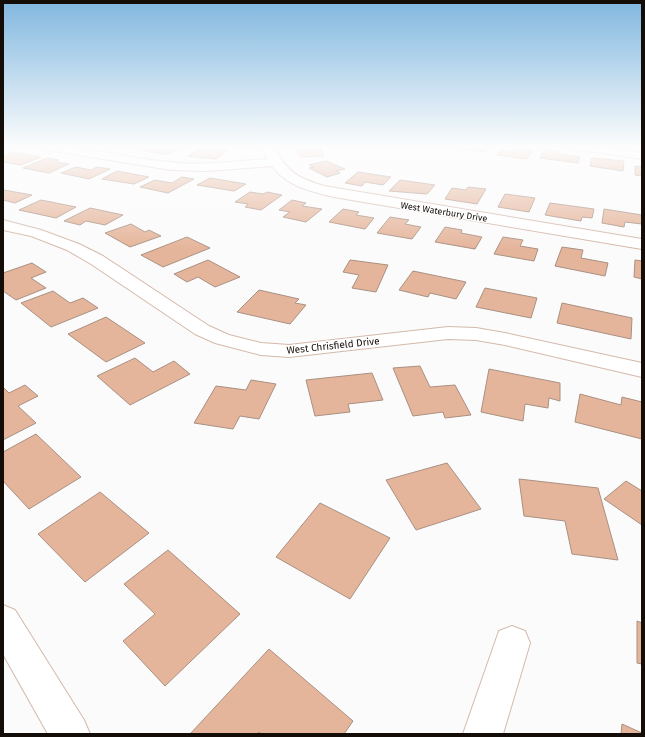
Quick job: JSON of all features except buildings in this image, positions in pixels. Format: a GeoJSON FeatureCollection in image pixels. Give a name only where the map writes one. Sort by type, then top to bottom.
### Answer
{"type":"FeatureCollection","features":[{"type":"Feature","properties":{"kind":"street","name":"West Waterbury Drive"},"geometry":{"type":"LineString","coordinates":[[298,180],[334,193],[642,244]]}},
{"type":"Feature","properties":{"kind":"street","name":"West Chrisfield Drive"},"geometry":{"type":"LineString","coordinates":[[3,225],[36,233],[73,247],[97,260],[202,330],[222,339],[261,349],[289,351],[317,349],[448,333],[469,334],[505,339],[642,370]]}},
{"type":"Feature","properties":{"kind":"street"},"geometry":{"type":"LineString","coordinates":[[3,621],[70,734]]}},
{"type":"Feature","properties":{"kind":"street"},"geometry":{"type":"LineString","coordinates":[[483,734],[512,643]]}}]}
